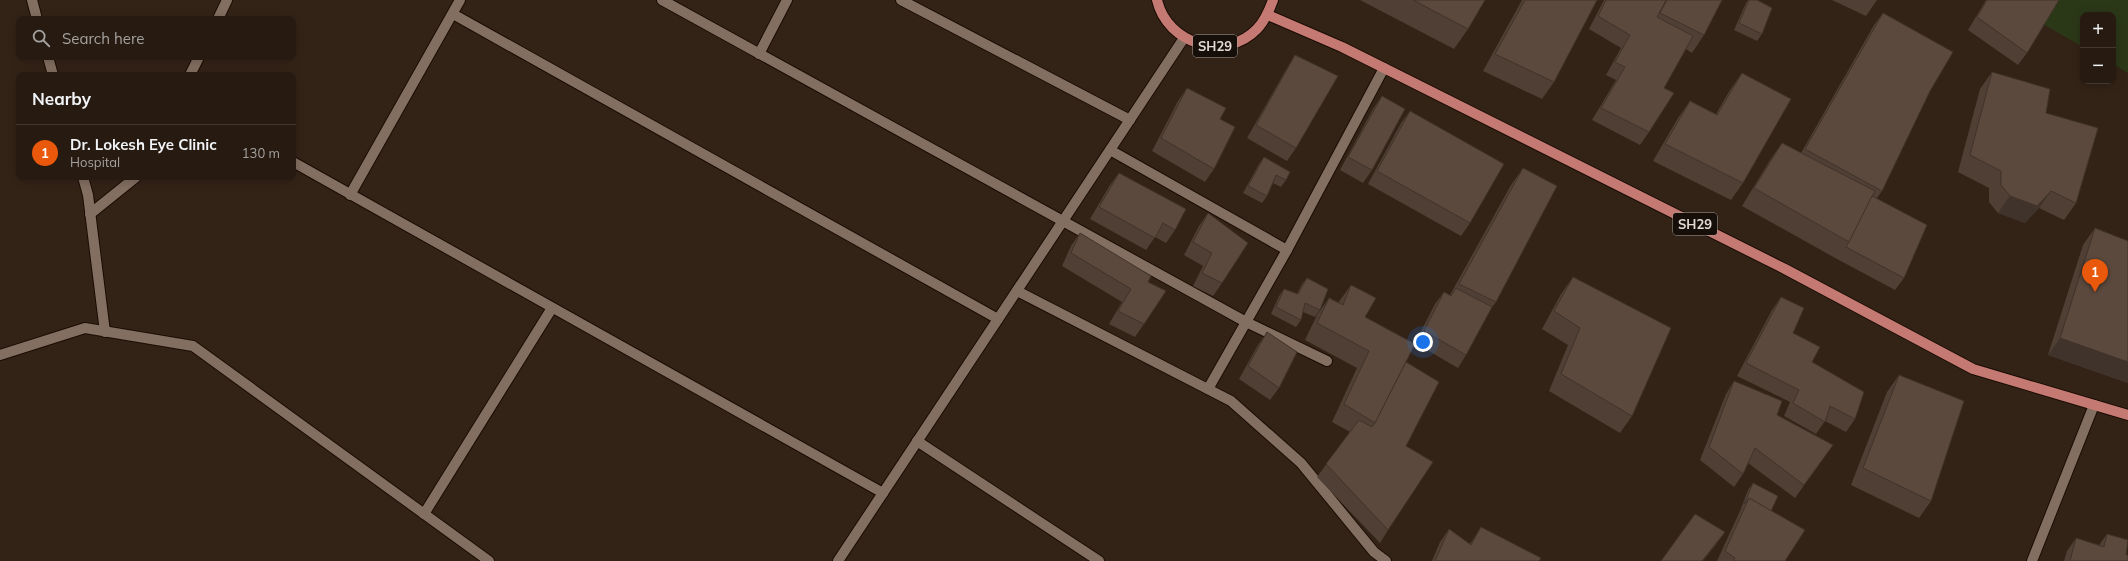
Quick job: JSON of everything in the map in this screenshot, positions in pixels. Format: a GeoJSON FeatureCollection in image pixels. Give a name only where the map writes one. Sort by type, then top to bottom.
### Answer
{"type":"FeatureCollection","features":[{"type":"Feature","properties":{"kind":"main road","name":"SH29"},"geometry":{"type":"LineString","coordinates":[[1157,0],[1159,10],[1170,26],[1184,38],[1202,46],[1222,46],[1240,41],[1256,30],[1268,15],[1273,0]]}},
{"type":"Feature","properties":{"kind":"main road","name":"SH29"},"geometry":{"type":"LineString","coordinates":[[1268,15],[1342,47],[1785,269],[1973,369],[2128,415]]}},
{"type":"Feature","properties":{"kind":"street"},"geometry":{"type":"LineString","coordinates":[[32,0],[36,16]]}},
{"type":"Feature","properties":{"kind":"street"},"geometry":{"type":"LineString","coordinates":[[219,16],[227,0]]}},
{"type":"Feature","properties":{"kind":"street"},"geometry":{"type":"LineString","coordinates":[[350,194],[460,0]]}},
{"type":"Feature","properties":{"kind":"street"},"geometry":{"type":"LineString","coordinates":[[662,0],[1246,322],[1327,361]]}},
{"type":"Feature","properties":{"kind":"street"},"geometry":{"type":"LineString","coordinates":[[759,54],[787,0]]}},
{"type":"Feature","properties":{"kind":"street"},"geometry":{"type":"LineString","coordinates":[[901,0],[1130,120]]}},
{"type":"Feature","properties":{"kind":"street"},"geometry":{"type":"LineString","coordinates":[[453,14],[998,319]]}},
{"type":"Feature","properties":{"kind":"street"},"geometry":{"type":"LineString","coordinates":[[838,561],[1184,38]]}},
{"type":"Feature","properties":{"kind":"street"},"geometry":{"type":"LineString","coordinates":[[49,60],[52,72]]}},
{"type":"Feature","properties":{"kind":"street"},"geometry":{"type":"LineString","coordinates":[[192,72],[198,60]]}},
{"type":"Feature","properties":{"kind":"street"},"geometry":{"type":"LineString","coordinates":[[1208,389],[1287,250],[1384,68]]}},
{"type":"Feature","properties":{"kind":"street"},"geometry":{"type":"LineString","coordinates":[[1110,150],[1287,250]]}},
{"type":"Feature","properties":{"kind":"street"},"geometry":{"type":"LineString","coordinates":[[296,164],[883,493]]}},
{"type":"Feature","properties":{"kind":"street"},"geometry":{"type":"LineString","coordinates":[[84,180],[88,195],[105,332]]}},
{"type":"Feature","properties":{"kind":"street"},"geometry":{"type":"LineString","coordinates":[[90,214],[132,180]]}},
{"type":"Feature","properties":{"kind":"street"},"geometry":{"type":"LineString","coordinates":[[1017,291],[1231,401],[1301,463],[1374,552],[1386,561]]}},
{"type":"Feature","properties":{"kind":"street"},"geometry":{"type":"LineString","coordinates":[[424,514],[552,308]]}},
{"type":"Feature","properties":{"kind":"street"},"geometry":{"type":"LineString","coordinates":[[0,355],[85,328],[193,346],[489,561]]}},
{"type":"Feature","properties":{"kind":"street"},"geometry":{"type":"LineString","coordinates":[[2032,561],[2094,405]]}},
{"type":"Feature","properties":{"kind":"street"},"geometry":{"type":"LineString","coordinates":[[917,441],[1099,561]]}},
{"type":"Feature","properties":{"kind":"green space"},"geometry":{"type":"Polygon","coordinates":[[[2001,0],[2128,0],[2128,73],[2116,66],[2116,12],[2080,12],[2080,45],[2001,0]]]}},
{"type":"Feature","properties":{"kind":"building"},"geometry":{"type":"Polygon","coordinates":[[[1413,0],[1485,0],[1468,29],[1413,0]]]}},
{"type":"Feature","properties":{"kind":"building"},"geometry":{"type":"Polygon","coordinates":[[[1525,0],[1597,0],[1554,82],[1495,54],[1525,0]]]}},
{"type":"Feature","properties":{"kind":"building"},"geometry":{"type":"Polygon","coordinates":[[[1606,0],[1666,0],[1657,17],[1693,36],[1664,88],[1674,93],[1649,132],[1601,108],[1625,67],[1615,62],[1630,35],[1598,16],[1606,0]]]}},
{"type":"Feature","properties":{"kind":"building"},"geometry":{"type":"Polygon","coordinates":[[[1667,0],[1722,0],[1704,35],[1660,13],[1667,0]]]}},
{"type":"Feature","properties":{"kind":"building"},"geometry":{"type":"Polygon","coordinates":[[[1749,0],[1757,0],[1772,8],[1762,34],[1739,23],[1749,0]]]}},
{"type":"Feature","properties":{"kind":"building"},"geometry":{"type":"Polygon","coordinates":[[[1987,0],[2059,0],[2027,53],[1977,17],[1987,0]]]}},
{"type":"Feature","properties":{"kind":"building"},"geometry":{"type":"Polygon","coordinates":[[[1883,13],[1953,52],[1930,91],[1882,191],[1805,149],[1883,13]]]}},
{"type":"Feature","properties":{"kind":"building"},"geometry":{"type":"Polygon","coordinates":[[[1295,55],[1338,76],[1296,148],[1256,125],[1295,55]]]}},
{"type":"Feature","properties":{"kind":"building"},"geometry":{"type":"Polygon","coordinates":[[[1992,72],[2050,89],[2046,113],[2098,128],[2076,203],[2051,191],[2037,206],[2010,196],[2001,185],[2001,171],[1970,155],[1992,72]]]}},
{"type":"Feature","properties":{"kind":"building"},"geometry":{"type":"Polygon","coordinates":[[[1742,73],[1791,99],[1743,183],[1665,144],[1690,101],[1717,115],[1742,73]]]}},
{"type":"Feature","properties":{"kind":"building"},"geometry":{"type":"Polygon","coordinates":[[[1187,88],[1226,108],[1220,119],[1235,127],[1214,169],[1161,138],[1187,88]]]}},
{"type":"Feature","properties":{"kind":"building"},"geometry":{"type":"Polygon","coordinates":[[[1382,96],[1405,109],[1372,170],[1348,157],[1382,96]]]}},
{"type":"Feature","properties":{"kind":"building"},"geometry":{"type":"Polygon","coordinates":[[[1410,111],[1504,164],[1470,223],[1377,171],[1410,111]]]}},
{"type":"Feature","properties":{"kind":"building"},"geometry":{"type":"Polygon","coordinates":[[[1782,143],[1875,191],[1849,242],[1754,188],[1782,143]]]}},
{"type":"Feature","properties":{"kind":"building"},"geometry":{"type":"Polygon","coordinates":[[[1264,157],[1290,172],[1286,180],[1276,175],[1267,196],[1248,186],[1264,157]]]}},
{"type":"Feature","properties":{"kind":"building"},"geometry":{"type":"Polygon","coordinates":[[[1523,168],[1557,186],[1496,302],[1459,284],[1523,168]]]}},
{"type":"Feature","properties":{"kind":"building"},"geometry":{"type":"Polygon","coordinates":[[[1119,173],[1186,209],[1175,230],[1163,223],[1155,238],[1099,207],[1119,173]]]}},
{"type":"Feature","properties":{"kind":"building"},"geometry":{"type":"Polygon","coordinates":[[[1872,196],[1927,225],[1904,278],[1846,247],[1872,196]]]}},
{"type":"Feature","properties":{"kind":"building"},"geometry":{"type":"Polygon","coordinates":[[[1208,213],[1248,243],[1222,283],[1202,273],[1212,253],[1193,242],[1208,213]]]}},
{"type":"Feature","properties":{"kind":"building"},"geometry":{"type":"Polygon","coordinates":[[[2095,228],[2128,241],[2128,362],[2060,338],[2095,228]]]}},
{"type":"Feature","properties":{"kind":"building"},"geometry":{"type":"Polygon","coordinates":[[[1080,233],[1151,276],[1148,282],[1166,291],[1144,324],[1118,311],[1131,289],[1071,253],[1080,233]]]}},
{"type":"Feature","properties":{"kind":"building"},"geometry":{"type":"Polygon","coordinates":[[[1573,277],[1671,328],[1632,416],[1561,374],[1580,328],[1554,311],[1573,277]]]}},
{"type":"Feature","properties":{"kind":"building"},"geometry":{"type":"Polygon","coordinates":[[[1307,278],[1328,289],[1320,310],[1305,303],[1301,320],[1276,307],[1284,289],[1298,294],[1307,278]]]}},
{"type":"Feature","properties":{"kind":"building"},"geometry":{"type":"Polygon","coordinates":[[[1351,285],[1376,298],[1365,317],[1415,344],[1375,423],[1344,404],[1369,351],[1317,323],[1329,298],[1343,305],[1351,285]]]}},
{"type":"Feature","properties":{"kind":"building"},"geometry":{"type":"Polygon","coordinates":[[[1456,288],[1492,307],[1466,355],[1424,331],[1444,292],[1451,296],[1456,288]]]}},
{"type":"Feature","properties":{"kind":"building"},"geometry":{"type":"Polygon","coordinates":[[[1781,297],[1804,308],[1793,333],[1820,347],[1812,362],[1864,392],[1855,419],[1830,406],[1825,422],[1793,403],[1799,390],[1746,363],[1781,297]]]}},
{"type":"Feature","properties":{"kind":"building"},"geometry":{"type":"Polygon","coordinates":[[[1267,332],[1297,352],[1279,388],[1248,366],[1267,332]]]}},
{"type":"Feature","properties":{"kind":"building"},"geometry":{"type":"Polygon","coordinates":[[[1406,362],[1439,382],[1406,446],[1433,462],[1388,530],[1326,464],[1359,420],[1372,427],[1406,362]]]}},
{"type":"Feature","properties":{"kind":"building"},"geometry":{"type":"Polygon","coordinates":[[[1899,375],[1964,401],[1931,501],[1863,468],[1899,375]]]}},
{"type":"Feature","properties":{"kind":"building"},"geometry":{"type":"Polygon","coordinates":[[[1734,381],[1782,401],[1777,415],[1833,445],[1804,485],[1755,448],[1743,474],[1709,447],[1734,381]]]}},
{"type":"Feature","properties":{"kind":"building"},"geometry":{"type":"Polygon","coordinates":[[[1753,483],[1778,496],[1771,511],[1749,498],[1744,504],[1753,483]]]}},
{"type":"Feature","properties":{"kind":"building"},"geometry":{"type":"Polygon","coordinates":[[[1749,498],[1805,530],[1785,561],[1733,561],[1735,558],[1725,551],[1749,498]]]}},
{"type":"Feature","properties":{"kind":"building"},"geometry":{"type":"Polygon","coordinates":[[[1695,514],[1725,532],[1702,561],[1661,561],[1695,514]]]}},
{"type":"Feature","properties":{"kind":"building"},"geometry":{"type":"Polygon","coordinates":[[[1481,527],[1541,558],[1539,561],[1435,561],[1449,529],[1471,545],[1481,527]]]}},
{"type":"Feature","properties":{"kind":"building"},"geometry":{"type":"Polygon","coordinates":[[[2107,534],[2128,540],[2126,555],[2128,555],[2128,561],[2070,561],[2076,538],[2104,547],[2107,534]]]}},
{"type":"Feature","properties":{"kind":"place","name":"Dr. Lokesh Eye Clinic"},"geometry":{"type":"Point","coordinates":[2095,292]}}]}
